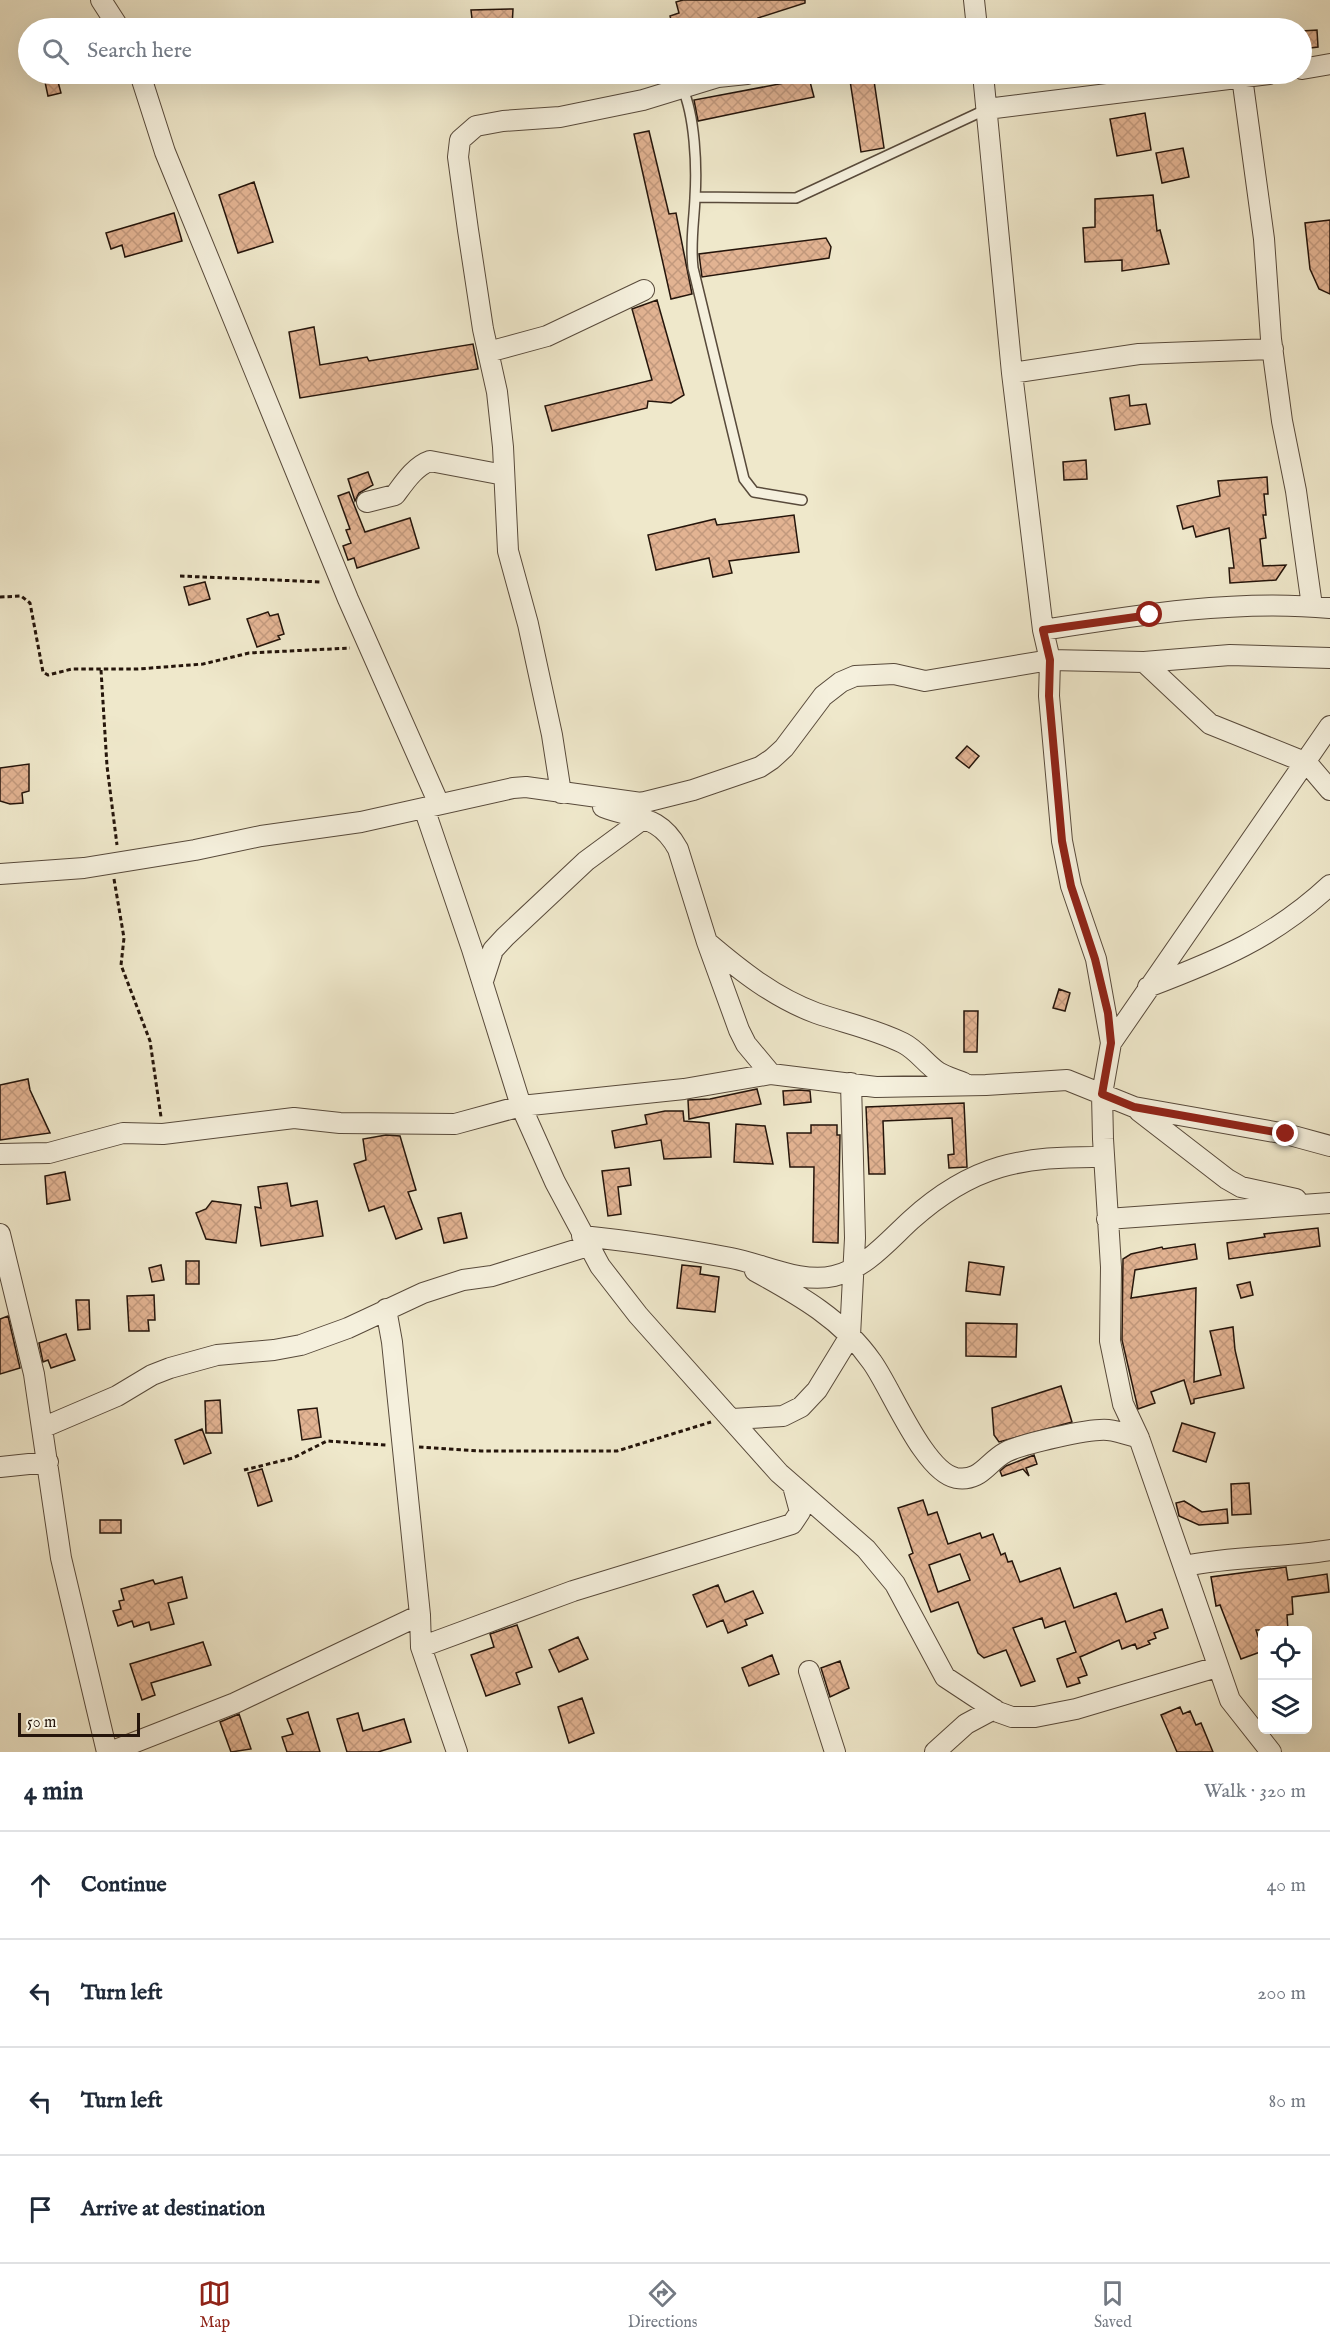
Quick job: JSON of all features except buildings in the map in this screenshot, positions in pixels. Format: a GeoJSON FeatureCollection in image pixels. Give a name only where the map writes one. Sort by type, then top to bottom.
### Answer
{"type":"FeatureCollection","features":[{"type":"Feature","properties":{"kind":"street"},"geometry":{"type":"LineString","coordinates":[[101,0],[113,18]]}},
{"type":"Feature","properties":{"kind":"street"},"geometry":{"type":"LineString","coordinates":[[974,0],[976,18]]}},
{"type":"Feature","properties":{"kind":"street"},"geometry":{"type":"LineString","coordinates":[[1312,67],[1330,64]]}},
{"type":"Feature","properties":{"kind":"street"},"geometry":{"type":"LineString","coordinates":[[143,84],[165,153],[370,648],[431,806],[521,1106],[537,1144],[585,1241],[638,1315],[733,1419],[778,1473],[866,1549],[884,1570],[899,1592],[945,1677],[994,1709],[1012,1717],[1035,1717],[1123,1697],[1216,1667]]}},
{"type":"Feature","properties":{"kind":"street"},"geometry":{"type":"LineString","coordinates":[[562,793],[530,634],[510,559],[497,392],[488,352],[458,157],[460,140],[476,126],[503,121],[560,117],[643,100],[693,84]]}},
{"type":"Feature","properties":{"kind":"street"},"geometry":{"type":"LineString","coordinates":[[984,84],[1012,373],[1043,630],[1050,660],[1049,696],[1062,841],[1071,886],[1095,959],[1111,1043],[1102,1094],[1111,1267],[1110,1341],[1123,1404],[1139,1438],[1185,1566],[1216,1667],[1237,1712],[1271,1752]]}},
{"type":"Feature","properties":{"kind":"street"},"geometry":{"type":"LineString","coordinates":[[987,109],[1186,84]]}},
{"type":"Feature","properties":{"kind":"street"},"geometry":{"type":"LineString","coordinates":[[1043,630],[1109,620],[1251,606],[1321,607],[1273,349],[1264,239],[1243,84]]}},
{"type":"Feature","properties":{"kind":"street"},"geometry":{"type":"LineString","coordinates":[[488,352],[548,336],[644,290]]}},
{"type":"Feature","properties":{"kind":"street"},"geometry":{"type":"LineString","coordinates":[[1012,373],[1139,354],[1218,349],[1273,349]]}},
{"type":"Feature","properties":{"kind":"street"},"geometry":{"type":"LineString","coordinates":[[367,502],[395,495],[403,482],[426,462],[434,460],[504,475]]}},
{"type":"Feature","properties":{"kind":"street"},"geometry":{"type":"LineString","coordinates":[[0,874],[115,863],[361,822],[513,788],[526,787],[641,803],[693,790],[760,766],[784,748],[823,696],[841,682],[855,676],[894,674],[925,681],[1050,660],[1144,662],[1230,655],[1330,658]]}},
{"type":"Feature","properties":{"kind":"street"},"geometry":{"type":"LineString","coordinates":[[1144,662],[1210,724],[1307,763],[1330,790]]}},
{"type":"Feature","properties":{"kind":"street"},"geometry":{"type":"LineString","coordinates":[[1111,1043],[1271,809],[1307,763],[1330,726]]}},
{"type":"Feature","properties":{"kind":"street"},"geometry":{"type":"LineString","coordinates":[[562,793],[654,821],[662,827],[678,849],[707,942],[739,1030],[771,1074]]}},
{"type":"Feature","properties":{"kind":"street"},"geometry":{"type":"LineString","coordinates":[[483,981],[493,950],[505,937],[586,861],[643,819]]}},
{"type":"Feature","properties":{"kind":"street"},"geometry":{"type":"LineString","coordinates":[[1148,987],[1263,938],[1306,907],[1330,885]]}},
{"type":"Feature","properties":{"kind":"street"},"geometry":{"type":"LineString","coordinates":[[707,942],[742,972],[776,993],[815,1012],[859,1025],[900,1041],[911,1047],[940,1074],[972,1086]]}},
{"type":"Feature","properties":{"kind":"street"},"geometry":{"type":"LineString","coordinates":[[0,1154],[49,1153],[123,1133],[163,1134],[294,1118],[340,1123],[455,1124],[521,1106],[684,1089],[771,1074],[876,1087],[972,1086],[1067,1080],[1134,1107],[1286,1134],[1330,1146]]}},
{"type":"Feature","properties":{"kind":"street"},"geometry":{"type":"LineString","coordinates":[[733,1419],[783,1416],[801,1407],[817,1390],[850,1336],[855,1216],[851,1083]]}},
{"type":"Feature","properties":{"kind":"street"},"geometry":{"type":"LineString","coordinates":[[1134,1107],[1177,1138],[1220,1174],[1241,1187],[1324,1203]]}},
{"type":"Feature","properties":{"kind":"street"},"geometry":{"type":"LineString","coordinates":[[42,1428],[117,1396],[152,1375],[170,1368],[217,1355],[301,1345],[348,1328],[423,1293],[463,1280],[492,1276],[585,1241],[668,1246],[731,1258],[806,1277],[836,1276],[868,1260],[911,1220],[963,1180],[983,1172],[1036,1159],[1104,1157]]}},
{"type":"Feature","properties":{"kind":"street"},"geometry":{"type":"LineString","coordinates":[[1107,1219],[1324,1203]]}},
{"type":"Feature","properties":{"kind":"street"},"geometry":{"type":"LineString","coordinates":[[0,1233],[26,1330],[61,1558],[108,1752],[235,1703],[420,1615]]}},
{"type":"Feature","properties":{"kind":"street"},"geometry":{"type":"LineString","coordinates":[[731,1258],[829,1316],[850,1336],[872,1362],[894,1397],[912,1434],[941,1469],[954,1477],[980,1475],[1008,1451],[1091,1431],[1108,1430],[1139,1438]]}},
{"type":"Feature","properties":{"kind":"street"},"geometry":{"type":"LineString","coordinates":[[386,1310],[392,1342],[420,1615],[420,1647],[457,1752]]}},
{"type":"Feature","properties":{"kind":"street"},"geometry":{"type":"LineString","coordinates":[[0,1467],[48,1462]]}},
{"type":"Feature","properties":{"kind":"street"},"geometry":{"type":"LineString","coordinates":[[420,1647],[573,1591],[792,1524],[800,1512],[793,1486]]}},
{"type":"Feature","properties":{"kind":"street"},"geometry":{"type":"LineString","coordinates":[[1185,1566],[1222,1558],[1284,1557],[1330,1550]]}},
{"type":"Feature","properties":{"kind":"street"},"geometry":{"type":"LineString","coordinates":[[809,1671],[835,1752]]}},
{"type":"Feature","properties":{"kind":"street"},"geometry":{"type":"LineString","coordinates":[[935,1752],[966,1724],[994,1709]]}},
{"type":"Feature","properties":{"kind":"lane"},"geometry":{"type":"LineString","coordinates":[[682,87],[688,101],[695,196],[690,249],[693,268],[744,479],[754,492],[802,500]]}},
{"type":"Feature","properties":{"kind":"lane"},"geometry":{"type":"LineString","coordinates":[[695,196],[796,198],[987,109]]}},
{"type":"Feature","properties":{"kind":"path"},"geometry":{"type":"LineString","coordinates":[[180,576],[342,583]]}},
{"type":"Feature","properties":{"kind":"path"},"geometry":{"type":"LineString","coordinates":[[0,597],[21,596],[30,603],[45,673],[72,669],[101,670],[203,664],[249,653],[370,648]]}},
{"type":"Feature","properties":{"kind":"path"},"geometry":{"type":"LineString","coordinates":[[101,670],[115,863],[124,938],[121,965],[143,1017],[155,1060],[163,1134]]}},
{"type":"Feature","properties":{"kind":"path"},"geometry":{"type":"LineString","coordinates":[[244,1470],[293,1458],[327,1441],[481,1452],[616,1450],[692,1427],[733,1419]]}},
{"type":"Feature","properties":{"kind":"route"},"geometry":{"type":"LineString","coordinates":[[1150,615],[1043,630],[1050,660],[1049,696],[1062,841],[1071,886],[1095,959],[1108,1013],[1111,1043],[1102,1094],[1134,1107],[1286,1134]]}}]}
